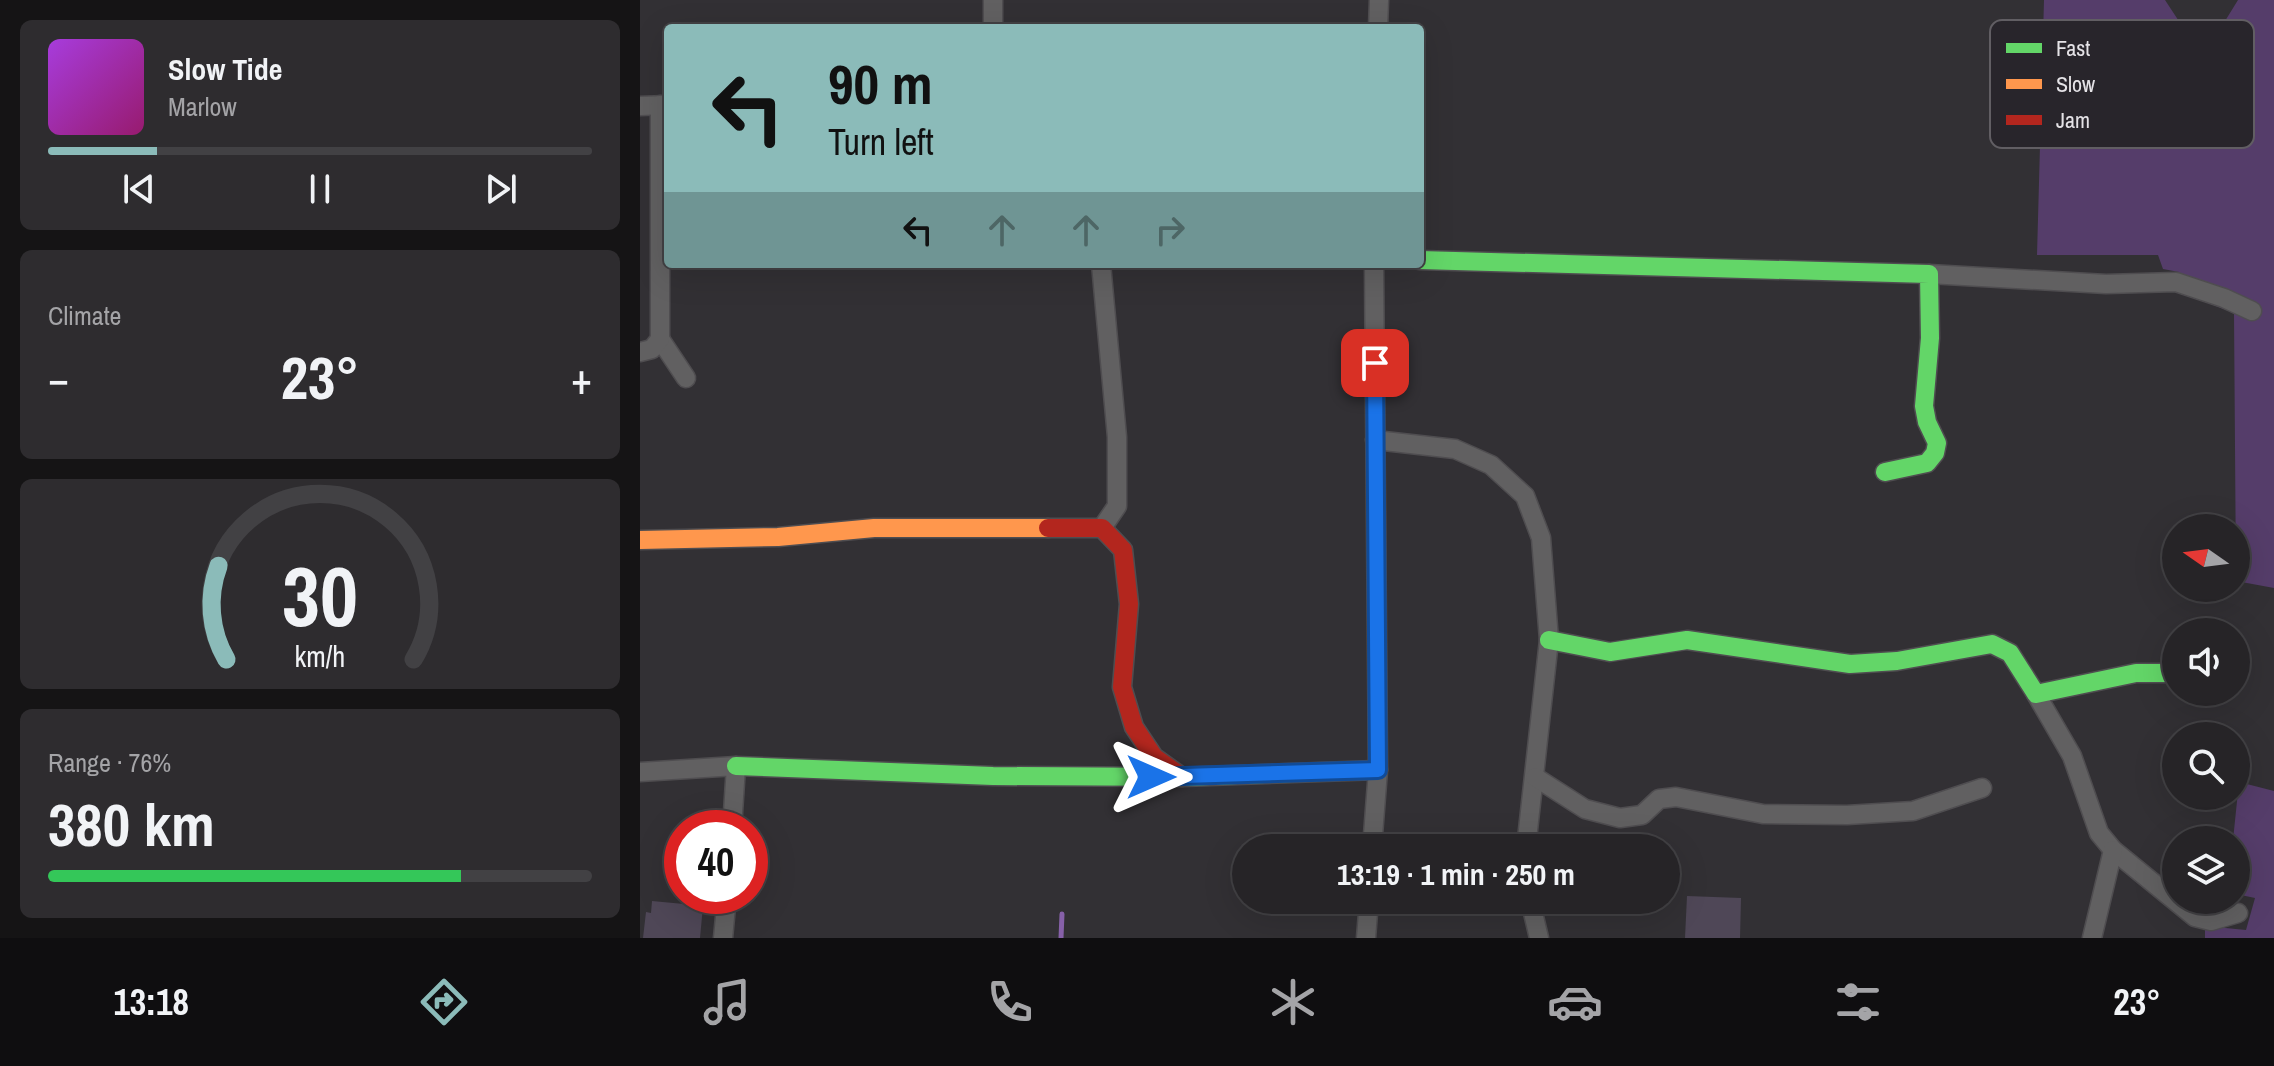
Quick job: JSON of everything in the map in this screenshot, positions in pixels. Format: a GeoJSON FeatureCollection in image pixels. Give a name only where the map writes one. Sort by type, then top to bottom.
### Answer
{"type":"FeatureCollection","features":[{"type":"Feature","properties":{"kind":"street"},"geometry":{"type":"LineString","coordinates":[[993,0],[993,24]]}},
{"type":"Feature","properties":{"kind":"street"},"geometry":{"type":"LineString","coordinates":[[1378,24],[1379,0]]}},
{"type":"Feature","properties":{"kind":"street"},"geometry":{"type":"LineString","coordinates":[[640,106],[664,105],[660,339],[686,378]]}},
{"type":"Feature","properties":{"kind":"street"},"geometry":{"type":"LineString","coordinates":[[1424,260],[1929,274],[2106,284],[2176,282],[2252,311]]}},
{"type":"Feature","properties":{"kind":"street"},"geometry":{"type":"LineString","coordinates":[[1101,268],[1117,437],[1117,506],[1102,528]]}},
{"type":"Feature","properties":{"kind":"street"},"geometry":{"type":"LineString","coordinates":[[1373,834],[1378,770],[1374,268]]}},
{"type":"Feature","properties":{"kind":"street"},"geometry":{"type":"LineString","coordinates":[[1885,472],[1927,463],[1935,453],[1937,443],[1927,422],[1924,406],[1930,338],[1929,274]]}},
{"type":"Feature","properties":{"kind":"street"},"geometry":{"type":"LineString","coordinates":[[640,352],[652,349],[660,339]]}},
{"type":"Feature","properties":{"kind":"street"},"geometry":{"type":"LineString","coordinates":[[1375,440],[1455,449],[1491,465],[1525,496],[1541,538],[1549,640],[1528,834]]}},
{"type":"Feature","properties":{"kind":"street"},"geometry":{"type":"LineString","coordinates":[[640,540],[778,537],[874,528],[1102,528],[1123,550],[1129,604],[1122,687],[1134,727],[1154,757],[1182,777]]}},
{"type":"Feature","properties":{"kind":"street"},"geometry":{"type":"LineString","coordinates":[[1549,640],[1610,652],[1687,640],[1850,664],[1897,661],[1992,644],[2010,653],[2072,756],[2099,833],[2113,850],[2162,890]]}},
{"type":"Feature","properties":{"kind":"street"},"geometry":{"type":"LineString","coordinates":[[2036,694],[2126,675],[2162,674]]}},
{"type":"Feature","properties":{"kind":"street"},"geometry":{"type":"LineString","coordinates":[[640,772],[736,766],[993,776],[1182,777],[1378,770]]}},
{"type":"Feature","properties":{"kind":"street"},"geometry":{"type":"LineString","coordinates":[[733,810],[736,766]]}},
{"type":"Feature","properties":{"kind":"street"},"geometry":{"type":"LineString","coordinates":[[1535,777],[1585,809],[1620,818],[1642,815],[1659,799],[1676,797],[1763,814],[1847,815],[1913,811],[1982,788]]}},
{"type":"Feature","properties":{"kind":"street"},"geometry":{"type":"LineString","coordinates":[[2092,938],[2113,850]]}},
{"type":"Feature","properties":{"kind":"street"},"geometry":{"type":"LineString","coordinates":[[723,938],[725,914]]}},
{"type":"Feature","properties":{"kind":"street"},"geometry":{"type":"LineString","coordinates":[[1366,938],[1368,914]]}},
{"type":"Feature","properties":{"kind":"street"},"geometry":{"type":"LineString","coordinates":[[1533,914],[1539,938]]}},
{"type":"Feature","properties":{"kind":"street"},"geometry":{"type":"LineString","coordinates":[[2191,914],[2211,921],[2235,914]]}},
{"type":"Feature","properties":{"kind":"shaded area"},"geometry":{"type":"Polygon","coordinates":[[[2044,0],[2165,0],[2178,20],[2043,20],[2044,0]]]}},
{"type":"Feature","properties":{"kind":"shaded area"},"geometry":{"type":"Polygon","coordinates":[[[2238,0],[2274,0],[2274,588],[2250,584],[2250,514],[2236,514],[2234,313],[2187,295],[2179,272],[2163,269],[2158,255],[2037,255],[2040,148],[2254,148],[2254,20],[2226,20],[2238,0]]]}},
{"type":"Feature","properties":{"kind":"shaded area"},"geometry":{"type":"Polygon","coordinates":[[[2250,785],[2274,791],[2274,938],[2205,938],[2205,926],[2246,930],[2255,898],[2250,897],[2250,826],[2234,826],[2236,810],[2250,810],[2250,785]]]}},
{"type":"Feature","properties":{"kind":"building"},"geometry":{"type":"Polygon","coordinates":[[[1687,896],[1741,898],[1740,938],[1685,938],[1687,896]]]}},
{"type":"Feature","properties":{"kind":"building"},"geometry":{"type":"Polygon","coordinates":[[[652,901],[664,902],[664,914],[702,914],[700,938],[643,938],[646,912],[651,913],[652,901]]]}},
{"type":"Feature","properties":{"kind":"waterway"},"geometry":{"type":"LineString","coordinates":[[1061,938],[1062,914]]}},
{"type":"Feature","properties":{"kind":"traffic: fast"},"geometry":{"type":"LineString","coordinates":[[1424,260],[1929,274],[1930,338],[1924,406],[1927,422],[1937,443],[1935,453],[1927,463],[1885,472]]}},
{"type":"Feature","properties":{"kind":"traffic: fast"},"geometry":{"type":"LineString","coordinates":[[1549,640],[1610,652],[1687,640],[1850,664],[1897,661],[1992,644],[2010,653],[2036,694],[2136,673],[2162,673]]}},
{"type":"Feature","properties":{"kind":"traffic: fast"},"geometry":{"type":"LineString","coordinates":[[736,766],[993,776],[1182,777],[1378,770]]}},
{"type":"Feature","properties":{"kind":"traffic: slow"},"geometry":{"type":"LineString","coordinates":[[640,540],[778,537],[874,528],[1048,528]]}},
{"type":"Feature","properties":{"kind":"traffic: jam"},"geometry":{"type":"LineString","coordinates":[[1048,528],[1102,528],[1123,550],[1129,604],[1122,687],[1134,727],[1154,757],[1182,777]]}},
{"type":"Feature","properties":{"kind":"route"},"geometry":{"type":"LineString","coordinates":[[1151,777],[1378,770],[1375,363]]}}]}
